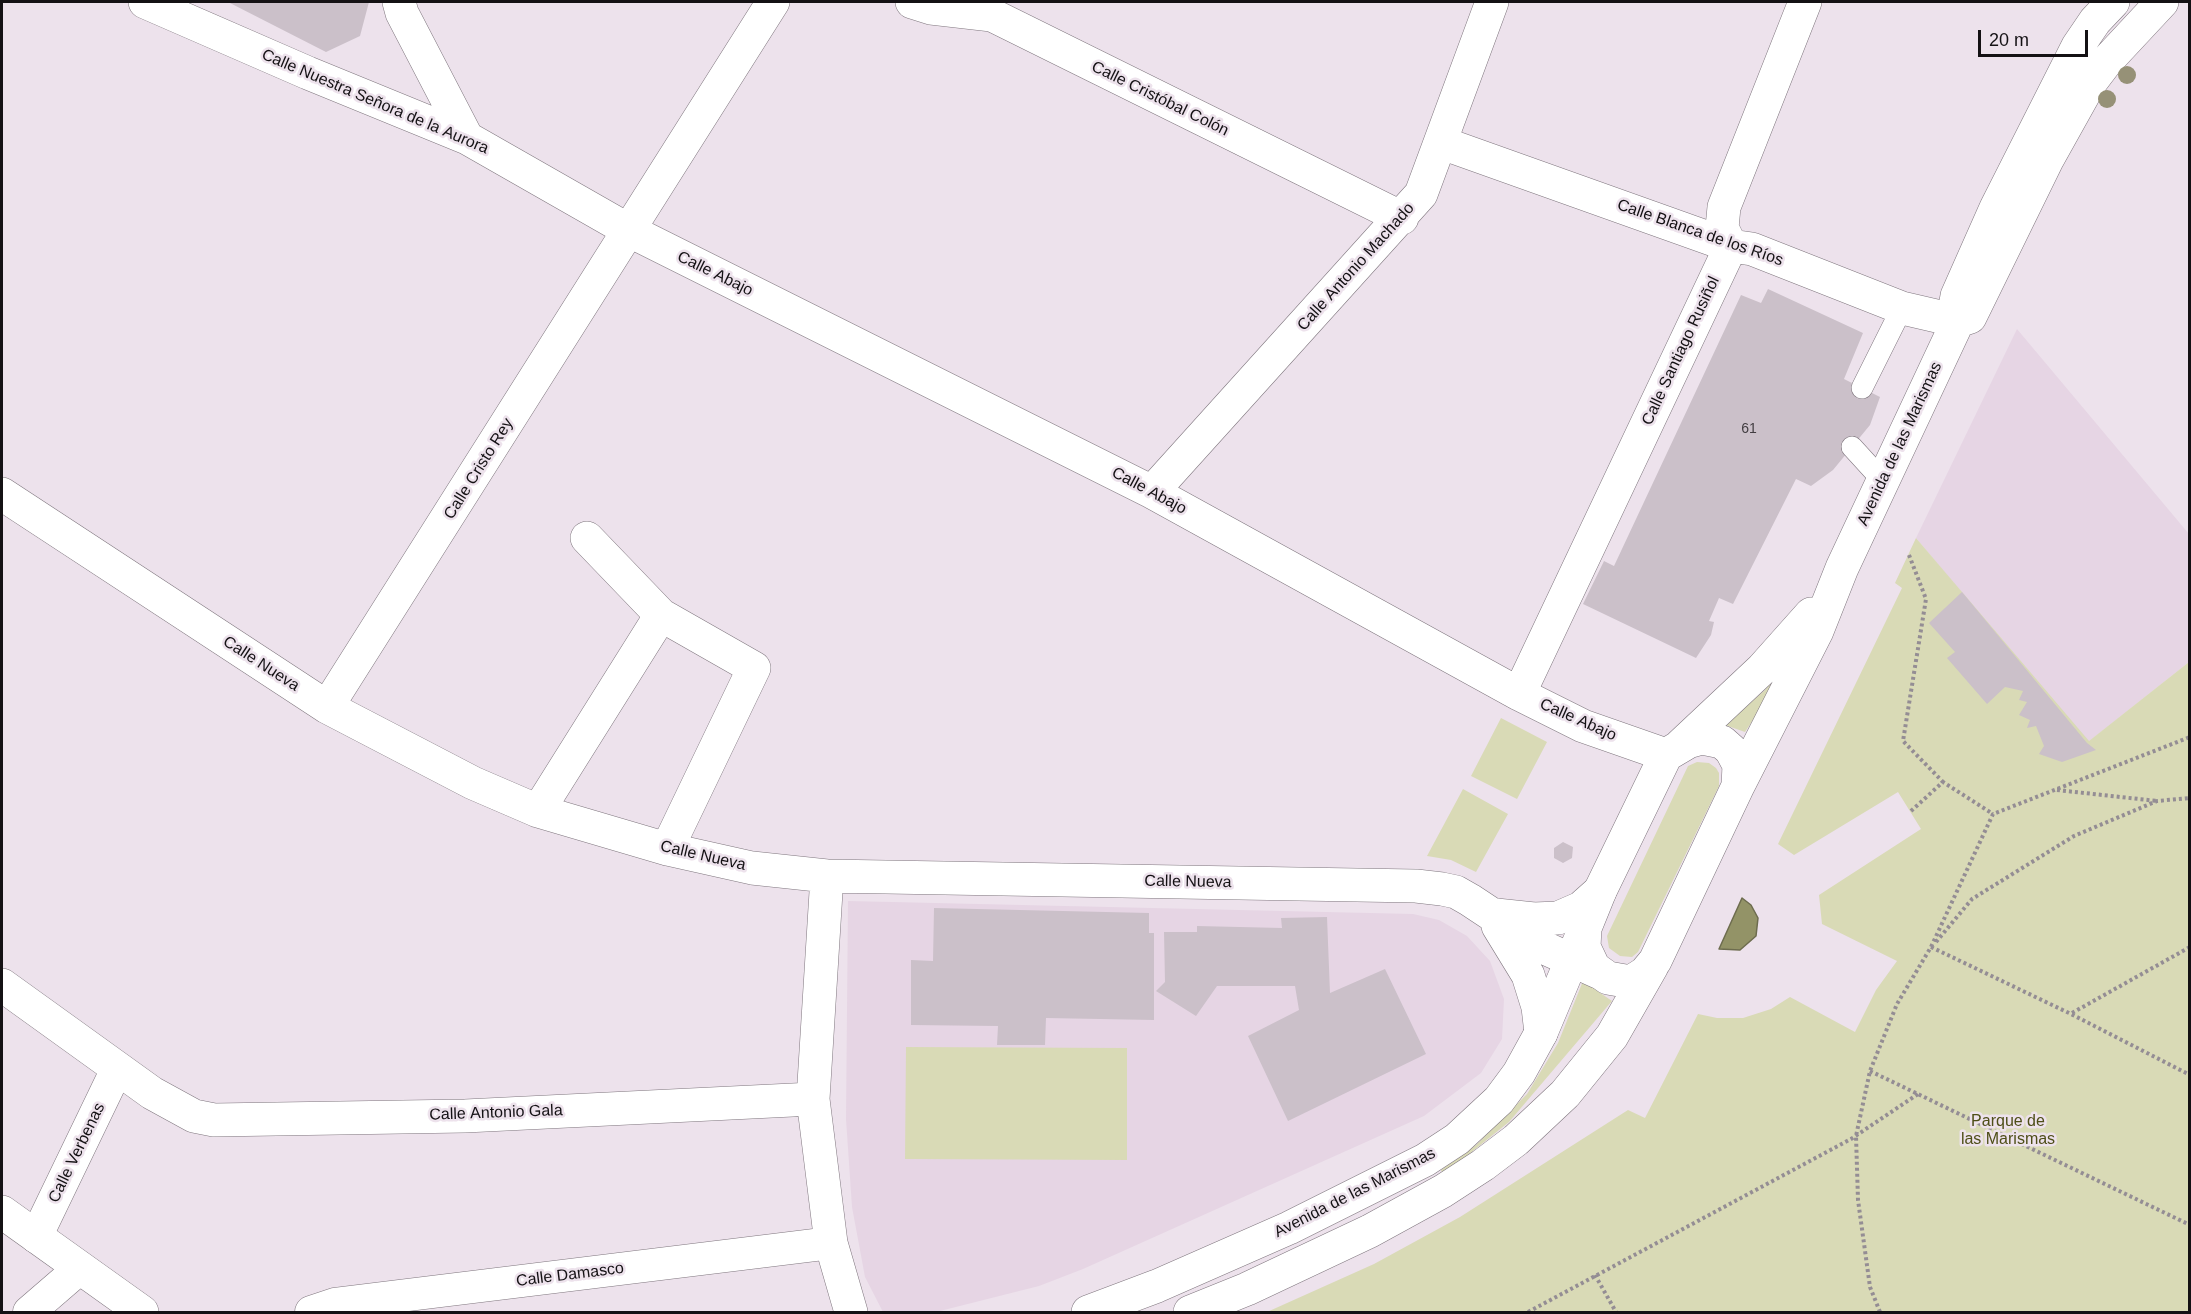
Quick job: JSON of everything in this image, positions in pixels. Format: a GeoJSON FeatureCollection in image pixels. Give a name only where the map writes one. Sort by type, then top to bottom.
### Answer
{"type":"FeatureCollection","features":[{"type":"Feature","properties":{"kind":"street","name":"Calle Nuestra Señora de la Aurora"},"geometry":{"type":"LineString","coordinates":[[145,2],[308,74],[467,138],[630,231]]}},
{"type":"Feature","properties":{"kind":"street"},"geometry":{"type":"LineString","coordinates":[[399,2],[402,13],[467,138]]}},
{"type":"Feature","properties":{"kind":"street","name":"Calle Cristo Rey"},"geometry":{"type":"LineString","coordinates":[[327,707],[774,2]]}},
{"type":"Feature","properties":{"kind":"street","name":"Calle Cristóbal Colón"},"geometry":{"type":"LineString","coordinates":[[912,2],[931,8],[996,8],[1402,218]]}},
{"type":"Feature","properties":{"kind":"street","name":"Calle Antonio Machado"},"geometry":{"type":"LineString","coordinates":[[1152,492],[1402,218],[1421,194],[1442,143],[1492,2]]}},
{"type":"Feature","properties":{"kind":"street"},"geometry":{"type":"LineString","coordinates":[[1731,246],[1722,228],[1724,207],[1805,2]]}},
{"type":"Feature","properties":{"kind":"street"},"geometry":{"type":"LineString","coordinates":[[2113,2],[2082,39],[1996,208],[1957,296],[1954,311],[1958,321],[1971,317],[2047,160],[2090,83],[2124,42],[2162,2]]}},
{"type":"Feature","properties":{"kind":"street","name":"Calle Blanca de los Ríos"},"geometry":{"type":"LineString","coordinates":[[1442,143],[1731,246],[1752,249],[1902,308],[1958,321]]}},
{"type":"Feature","properties":{"kind":"street","name":"Calle Abajo"},"geometry":{"type":"LineString","coordinates":[[630,231],[1152,492],[1520,694],[1583,726],[1673,751]]}},
{"type":"Feature","properties":{"kind":"street","name":"Calle Santiago Rusiñol"},"geometry":{"type":"LineString","coordinates":[[1520,694],[1731,246]]}},
{"type":"Feature","properties":{"kind":"street","name":"Avenida de las Marismas"},"geometry":{"type":"LineString","coordinates":[[1655,961],[1738,786],[1816,631],[1842,567],[1958,321]]}},
{"type":"Feature","properties":{"kind":"street","name":"Calle Nueva"},"geometry":{"type":"LineString","coordinates":[[2,494],[327,707],[473,783],[538,811],[667,849],[752,868],[827,876],[1416,886],[1456,892],[1538,945],[1608,978],[1631,982],[1645,973],[1655,961]]}},
{"type":"Feature","properties":{"kind":"street"},"geometry":{"type":"LineString","coordinates":[[587,538],[661,615],[753,669],[667,849]]}},
{"type":"Feature","properties":{"kind":"street","name":"Avenida de las Marismas"},"geometry":{"type":"LineString","coordinates":[[1088,1312],[1146,1290],[1289,1228],[1425,1160],[1457,1139],[1499,1100],[1519,1073],[1541,1033],[1584,966],[1585,928],[1600,891],[1673,751],[1790,639],[1842,567]]}},
{"type":"Feature","properties":{"kind":"street"},"geometry":{"type":"LineString","coordinates":[[538,811],[661,615]]}},
{"type":"Feature","properties":{"kind":"street"},"geometry":{"type":"LineString","coordinates":[[1673,751],[1702,738],[1717,740],[1726,745],[1739,765],[1738,786]]}},
{"type":"Feature","properties":{"kind":"street"},"geometry":{"type":"LineString","coordinates":[[827,876],[813,1099],[831,1243],[851,1312]]}},
{"type":"Feature","properties":{"kind":"street","name":"Calle Nueva"},"geometry":{"type":"LineString","coordinates":[[1490,914],[1534,919],[1558,918],[1581,908],[1600,891]]}},
{"type":"Feature","properties":{"kind":"street","name":"Calle Nueva"},"geometry":{"type":"LineString","coordinates":[[1490,914],[1512,945],[1528,975],[1538,1007],[1541,1033]]}},
{"type":"Feature","properties":{"kind":"street"},"geometry":{"type":"LineString","coordinates":[[1190,1312],[1247,1289],[1370,1231],[1443,1191],[1491,1159],[1544,1116],[1583,1072],[1612,1036],[1655,961]]}},
{"type":"Feature","properties":{"kind":"street","name":"Calle Antonio Gala"},"geometry":{"type":"LineString","coordinates":[[2,985],[173,1107],[194,1116],[213,1120],[465,1116],[813,1099]]}},
{"type":"Feature","properties":{"kind":"street","name":"Calle Verbenas"},"geometry":{"type":"LineString","coordinates":[[36,1237],[117,1069]]}},
{"type":"Feature","properties":{"kind":"street"},"geometry":{"type":"LineString","coordinates":[[2,1212],[142,1312]]}},
{"type":"Feature","properties":{"kind":"street","name":"Calle Damasco"},"geometry":{"type":"LineString","coordinates":[[311,1312],[335,1305],[831,1243]]}},
{"type":"Feature","properties":{"kind":"street"},"geometry":{"type":"LineString","coordinates":[[29,1312],[80,1268]]}},
{"type":"Feature","properties":{"kind":"lane"},"geometry":{"type":"LineString","coordinates":[[1862,388],[1902,308]]}},
{"type":"Feature","properties":{"kind":"lane"},"geometry":{"type":"LineString","coordinates":[[1852,447],[1882,481]]}},
{"type":"Feature","properties":{"kind":"path"},"geometry":{"type":"LineString","coordinates":[[1909,555],[1926,599],[1903,741],[1943,782],[1993,814]]}},
{"type":"Feature","properties":{"kind":"path"},"geometry":{"type":"LineString","coordinates":[[1880,1312],[1870,1287],[1858,1200],[1856,1136],[1870,1071],[1897,1004],[1931,947],[1993,814],[2190,737]]}},
{"type":"Feature","properties":{"kind":"path"},"geometry":{"type":"LineString","coordinates":[[1911,811],[1943,782]]}},
{"type":"Feature","properties":{"kind":"path"},"geometry":{"type":"LineString","coordinates":[[2055,789],[2157,801],[2190,798]]}},
{"type":"Feature","properties":{"kind":"path"},"geometry":{"type":"LineString","coordinates":[[1931,947],[1972,898],[2074,836],[2157,801]]}},
{"type":"Feature","properties":{"kind":"path"},"geometry":{"type":"LineString","coordinates":[[1931,947],[2072,1014],[2190,1075]]}},
{"type":"Feature","properties":{"kind":"path"},"geometry":{"type":"LineString","coordinates":[[2072,1014],[2190,947]]}},
{"type":"Feature","properties":{"kind":"path"},"geometry":{"type":"LineString","coordinates":[[1870,1071],[2190,1225]]}},
{"type":"Feature","properties":{"kind":"path"},"geometry":{"type":"LineString","coordinates":[[1528,1312],[1856,1136],[1918,1094]]}},
{"type":"Feature","properties":{"kind":"path"},"geometry":{"type":"LineString","coordinates":[[1595,1275],[1616,1312]]}},
{"type":"Feature","properties":{"kind":"shaded area"},"geometry":{"type":"Polygon","coordinates":[[[2017,329],[2189,534],[2189,662],[2087,743],[1916,538],[2017,329]]]}},
{"type":"Feature","properties":{"kind":"shaded area"},"geometry":{"type":"Polygon","coordinates":[[[1742,898],[1751,905],[1758,918],[1756,936],[1740,950],[1719,949],[1742,898]]]}},
{"type":"Feature","properties":{"kind":"shaded area"},"geometry":{"type":"Polygon","coordinates":[[[848,901],[1413,914],[1439,920],[1467,936],[1490,961],[1504,999],[1502,1039],[1481,1073],[1424,1116],[1083,1269],[1039,1286],[936,1312],[883,1312],[865,1277],[852,1207],[846,1119],[848,901]]]}},
{"type":"Feature","properties":{"kind":"green space","name":"Parque de las Marismas"},"geometry":{"type":"Polygon","coordinates":[[[1916,538],[2089,741],[2189,662],[2189,1312],[1267,1312],[1374,1264],[1460,1217],[1628,1110],[1645,1118],[1698,1014],[1717,1018],[1743,1018],[1771,1009],[1790,997],[1855,1032],[1876,990],[1897,961],[1822,924],[1819,895],[1921,829],[1898,792],[1794,855],[1778,844],[1902,588],[1895,583],[1916,538]]]}},
{"type":"Feature","properties":{"kind":"green space"},"geometry":{"type":"Polygon","coordinates":[[[1798,652],[1745,732],[1725,725],[1765,690],[1798,652]]]}},
{"type":"Feature","properties":{"kind":"green space"},"geometry":{"type":"Polygon","coordinates":[[[1501,718],[1547,742],[1517,799],[1471,776],[1501,718]]]}},
{"type":"Feature","properties":{"kind":"green space"},"geometry":{"type":"Polygon","coordinates":[[[1697,762],[1709,763],[1716,768],[1719,773],[1719,786],[1638,952],[1632,957],[1620,956],[1609,948],[1607,936],[1688,766],[1697,762]]]}},
{"type":"Feature","properties":{"kind":"green space"},"geometry":{"type":"Polygon","coordinates":[[[1463,789],[1508,814],[1476,872],[1451,860],[1427,856],[1463,789]]]}},
{"type":"Feature","properties":{"kind":"green space"},"geometry":{"type":"Polygon","coordinates":[[[1583,981],[1612,1001],[1509,1122],[1443,1175],[1441,1170],[1476,1145],[1527,1094],[1558,1043],[1583,981]]]}},
{"type":"Feature","properties":{"kind":"green space"},"geometry":{"type":"Polygon","coordinates":[[[906,1047],[1127,1048],[1127,1160],[905,1159],[906,1047]]]}},
{"type":"Feature","properties":{"kind":"building"},"geometry":{"type":"Polygon","coordinates":[[[228,2],[369,2],[360,36],[326,52],[228,2]]]}},
{"type":"Feature","properties":{"kind":"building"},"geometry":{"type":"Polygon","coordinates":[[[1768,289],[1863,333],[1844,379],[1880,397],[1870,425],[1833,470],[1811,486],[1796,479],[1733,604],[1719,598],[1709,621],[1714,622],[1711,635],[1696,658],[1583,604],[1604,561],[1614,566],[1741,295],[1761,303],[1768,289]]]}},
{"type":"Feature","properties":{"kind":"building"},"geometry":{"type":"Polygon","coordinates":[[[1962,592],[2087,743],[2096,750],[2062,762],[2039,754],[2044,746],[2036,726],[2027,728],[2030,720],[2019,715],[2027,702],[2019,700],[2023,691],[2005,687],[1987,704],[1947,658],[1955,652],[1929,623],[1962,592]]]}},
{"type":"Feature","properties":{"kind":"building"},"geometry":{"type":"Polygon","coordinates":[[[1563,842],[1573,847],[1572,858],[1563,863],[1554,858],[1554,848],[1563,842]]]}},
{"type":"Feature","properties":{"kind":"building"},"geometry":{"type":"Polygon","coordinates":[[[934,908],[1149,913],[1149,933],[1154,933],[1154,1020],[1046,1018],[1045,1045],[997,1045],[998,1026],[911,1025],[911,960],[933,961],[934,908]]]}},
{"type":"Feature","properties":{"kind":"building"},"geometry":{"type":"Polygon","coordinates":[[[1327,917],[1330,993],[1385,969],[1426,1054],[1288,1121],[1248,1036],[1299,1010],[1295,986],[1217,986],[1196,1016],[1156,991],[1165,982],[1164,932],[1197,932],[1197,926],[1282,928],[1281,918],[1327,917]]]}}]}
